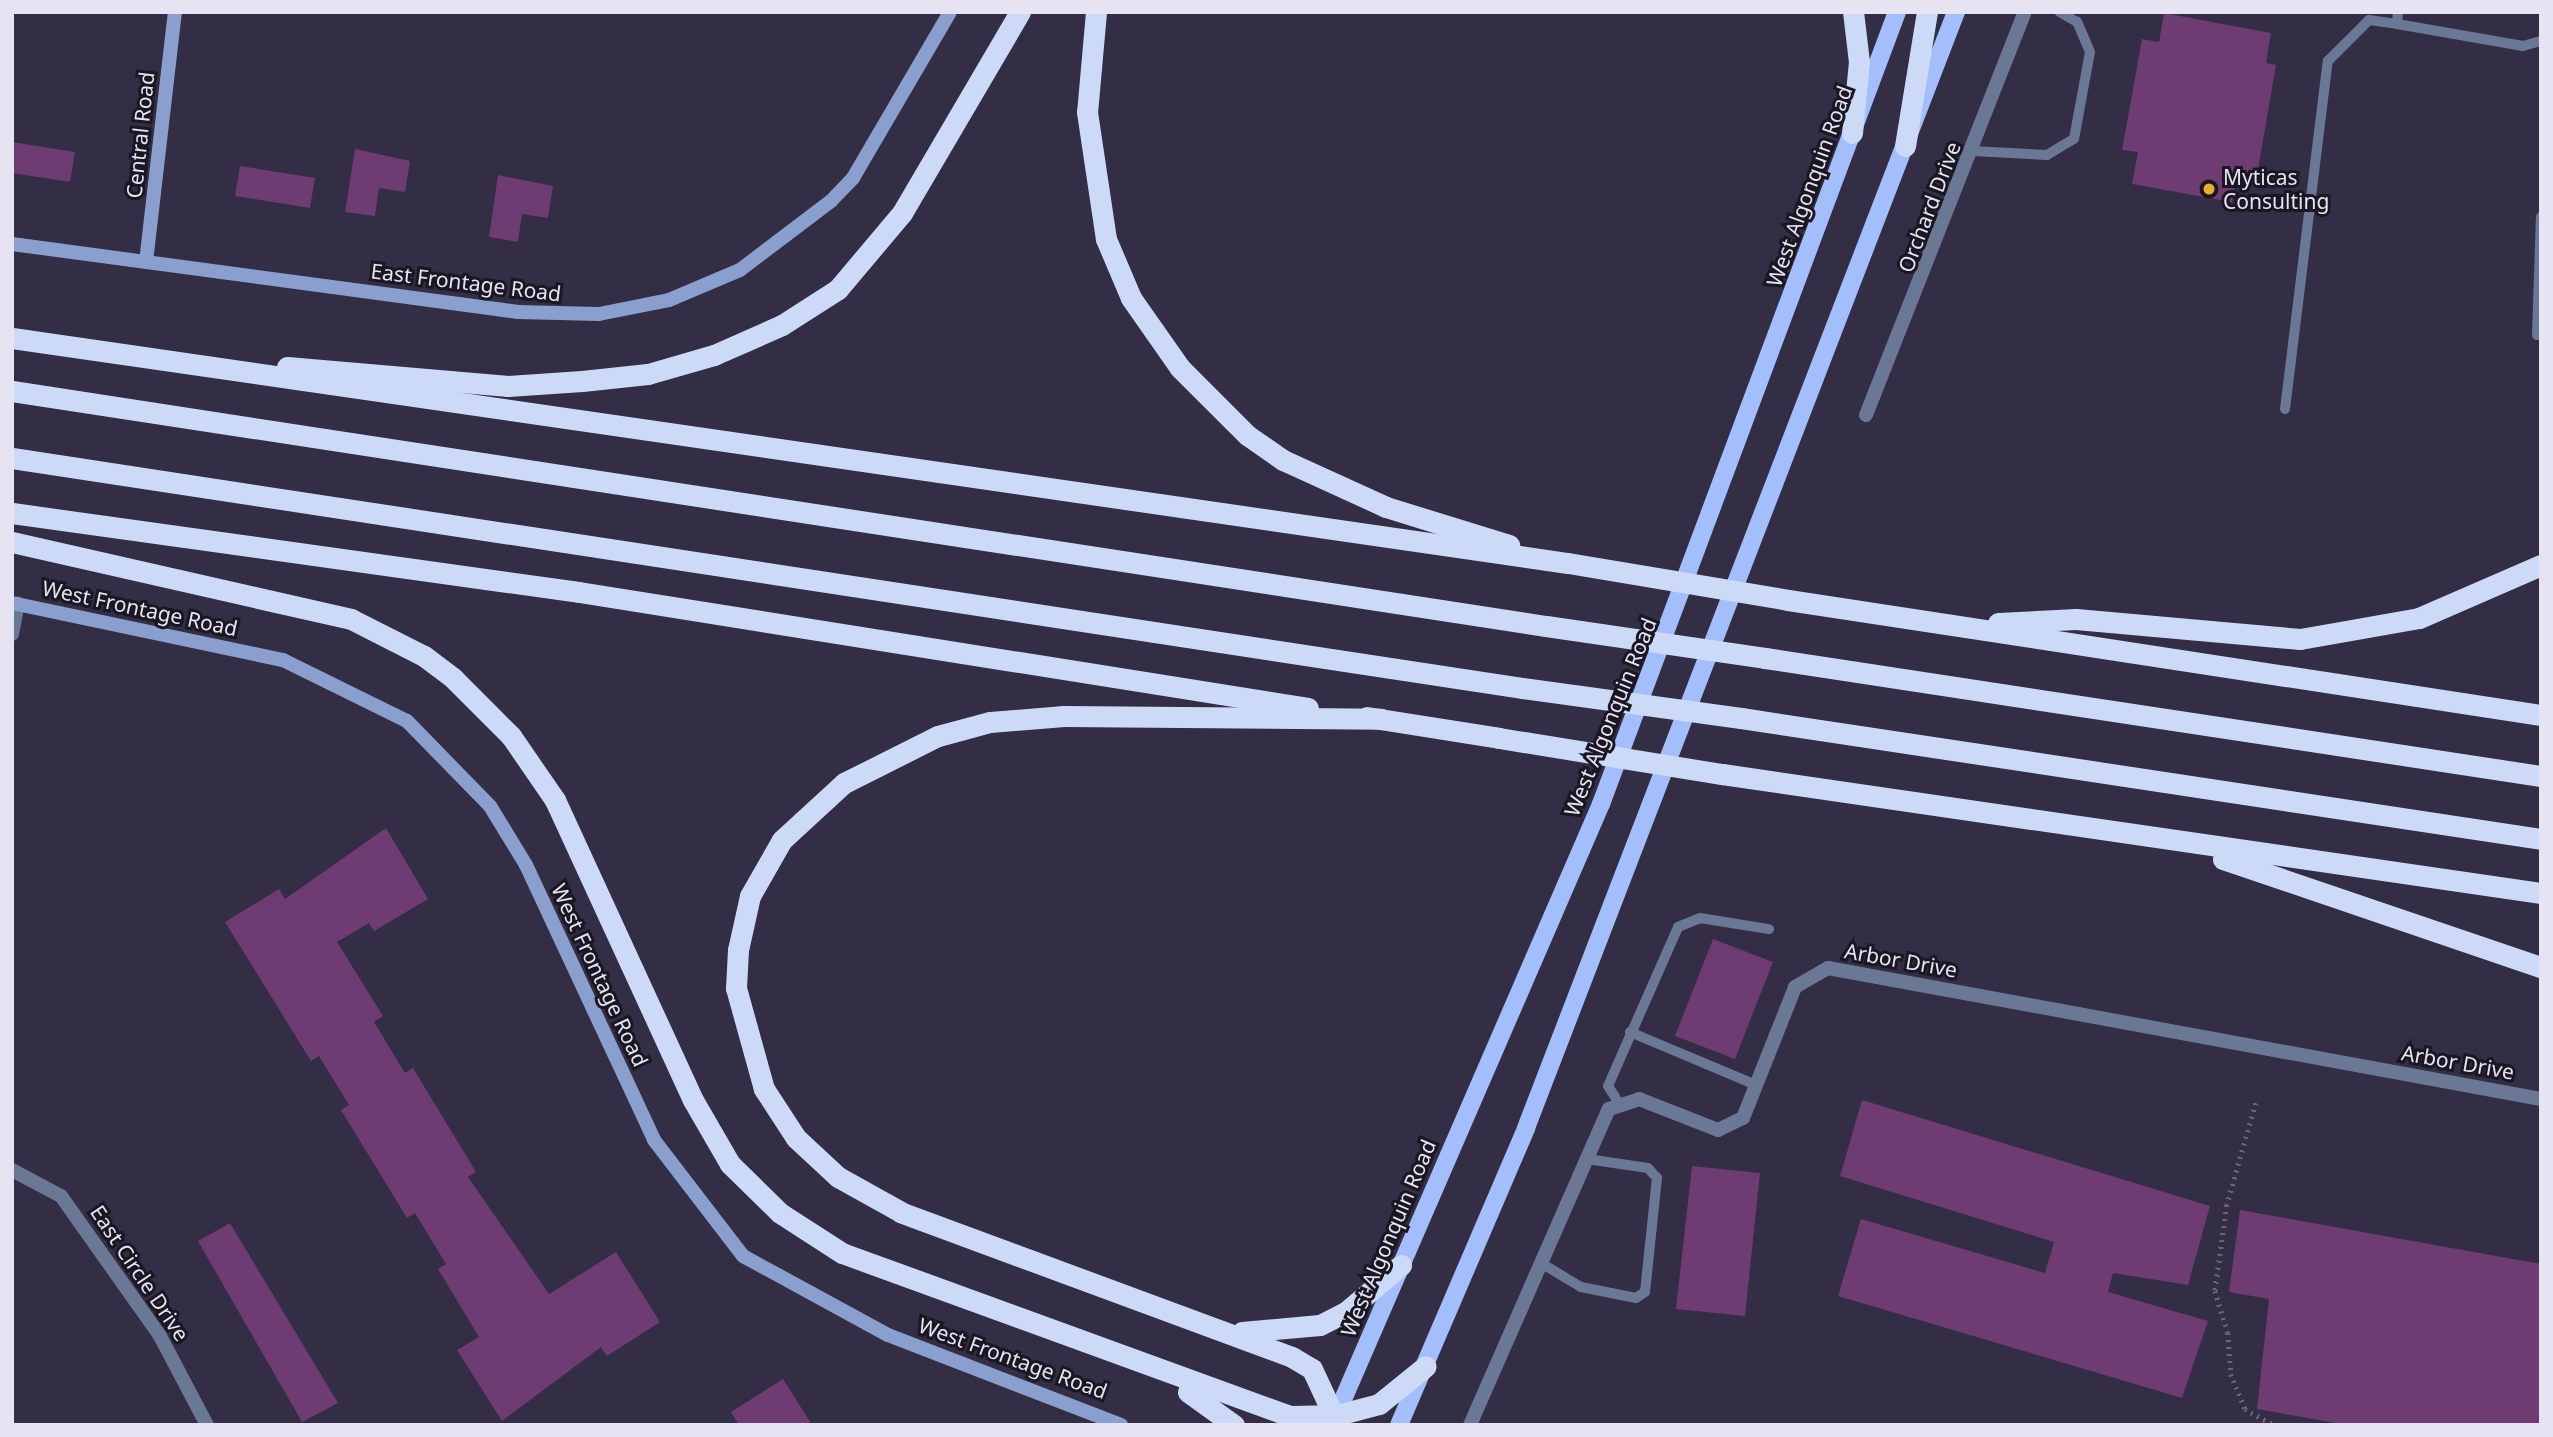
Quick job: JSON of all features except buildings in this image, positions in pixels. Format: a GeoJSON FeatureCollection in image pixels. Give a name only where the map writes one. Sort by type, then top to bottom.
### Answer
{"type":"FeatureCollection","features":[{"type":"Feature","properties":{"kind":"highway"},"geometry":{"type":"LineString","coordinates":[[162,360],[509,386],[648,374],[715,355],[782,324],[838,289],[866,260],[940,153],[1020,12]]}},
{"type":"Feature","properties":{"kind":"highway"},"geometry":{"type":"LineString","coordinates":[[1096,12],[1087,112],[1106,239],[1130,298],[1180,368],[1247,435],[1311,475],[1386,507],[1568,563]]}},
{"type":"Feature","properties":{"kind":"highway"},"geometry":{"type":"LineString","coordinates":[[1852,133],[1859,62],[1853,12]]}},
{"type":"Feature","properties":{"kind":"highway"},"geometry":{"type":"LineString","coordinates":[[1905,146],[1927,12]]}},
{"type":"Feature","properties":{"kind":"highway"},"geometry":{"type":"LineString","coordinates":[[12,338],[1568,563],[1788,600],[2541,715]]}},
{"type":"Feature","properties":{"kind":"highway"},"geometry":{"type":"LineString","coordinates":[[12,391],[2541,776]]}},
{"type":"Feature","properties":{"kind":"highway"},"geometry":{"type":"LineString","coordinates":[[12,458],[1522,688],[1741,718],[2541,839]]}},
{"type":"Feature","properties":{"kind":"highway"},"geometry":{"type":"LineString","coordinates":[[12,513],[579,592],[1722,774],[2541,893]]}},
{"type":"Feature","properties":{"kind":"highway"},"geometry":{"type":"LineString","coordinates":[[12,542],[292,602],[351,619],[424,656],[484,705],[555,800],[693,1100],[730,1164],[755,1191],[842,1253],[1127,1360],[1291,1416],[1336,1422],[1379,1404],[1426,1366]]}},
{"type":"Feature","properties":{"kind":"highway"},"geometry":{"type":"LineString","coordinates":[[1949,625],[2076,619],[2300,639],[2419,618],[2541,565]]}},
{"type":"Feature","properties":{"kind":"highway"},"geometry":{"type":"LineString","coordinates":[[1336,1422],[1312,1369],[1234,1332],[874,1202],[817,1160],[780,1118],[752,1057],[736,988],[741,926],[762,869],[822,800],[872,765],[938,736],[990,722],[1064,716],[1381,719]]}},
{"type":"Feature","properties":{"kind":"highway"},"geometry":{"type":"LineString","coordinates":[[2150,838],[2304,883],[2541,967]]}},
{"type":"Feature","properties":{"kind":"highway"},"geometry":{"type":"LineString","coordinates":[[1234,1332],[1320,1325],[1347,1311],[1401,1265]]}},
{"type":"Feature","properties":{"kind":"highway"},"geometry":{"type":"LineString","coordinates":[[1127,1360],[1218,1409],[1234,1425]]}},
{"type":"Feature","properties":{"kind":"main road","name":"West Algonquin Road"},"geometry":{"type":"LineString","coordinates":[[1336,1422],[1401,1265],[1601,804],[1897,12]]}},
{"type":"Feature","properties":{"kind":"main road"},"geometry":{"type":"LineString","coordinates":[[1399,1425],[1526,1128],[1956,12]]}},
{"type":"Feature","properties":{"kind":"street","name":"Central Road"},"geometry":{"type":"LineString","coordinates":[[146,262],[175,12]]}},
{"type":"Feature","properties":{"kind":"street","name":"East Frontage Road"},"geometry":{"type":"LineString","coordinates":[[12,244],[542,314],[599,314],[669,300],[740,270],[831,201],[853,178],[950,12]]}},
{"type":"Feature","properties":{"kind":"street","name":"Orchard Drive"},"geometry":{"type":"LineString","coordinates":[[1867,415],[2025,12]]}},
{"type":"Feature","properties":{"kind":"street"},"geometry":{"type":"LineString","coordinates":[[12,635],[15,603]]}},
{"type":"Feature","properties":{"kind":"street","name":"West Frontage Road"},"geometry":{"type":"LineString","coordinates":[[15,603],[283,660],[407,721],[490,806],[526,865],[654,1140],[743,1256],[888,1335],[1121,1425]]}},
{"type":"Feature","properties":{"kind":"street","name":"Arbor Drive"},"geometry":{"type":"LineString","coordinates":[[1620,1105],[1639,1099],[1718,1130],[1743,1118],[1795,986],[1828,968],[2541,1099]]}},
{"type":"Feature","properties":{"kind":"street"},"geometry":{"type":"LineString","coordinates":[[1470,1425],[1609,1109],[1620,1105]]}},
{"type":"Feature","properties":{"kind":"street","name":"East Circle Drive"},"geometry":{"type":"LineString","coordinates":[[12,1170],[61,1196],[160,1336],[207,1425]]}},
{"type":"Feature","properties":{"kind":"lane"},"geometry":{"type":"LineString","coordinates":[[1973,150],[2047,155],[2074,139],[2090,52],[2077,22],[2060,12]]}},
{"type":"Feature","properties":{"kind":"lane"},"geometry":{"type":"LineString","coordinates":[[2285,409],[2328,61],[2369,20],[2398,18],[2523,46],[2541,41]]}},
{"type":"Feature","properties":{"kind":"lane"},"geometry":{"type":"LineString","coordinates":[[2537,335],[2541,217]]}},
{"type":"Feature","properties":{"kind":"lane"},"geometry":{"type":"LineString","coordinates":[[1620,1105],[1608,1086],[1678,927],[1700,918],[1769,929]]}},
{"type":"Feature","properties":{"kind":"lane"},"geometry":{"type":"LineString","coordinates":[[1630,1032],[1756,1085]]}},
{"type":"Feature","properties":{"kind":"lane"},"geometry":{"type":"LineString","coordinates":[[1541,1263],[1581,1287],[1636,1298],[1644,1292],[1657,1178],[1648,1168],[1587,1159]]}},
{"type":"Feature","properties":{"kind":"path"},"geometry":{"type":"LineString","coordinates":[[2256,1103],[2227,1205],[2215,1291],[2228,1333],[2231,1374],[2245,1409],[2274,1425]]}},
{"type":"Feature","properties":{"kind":"place","name":"Myticas Consulting"},"geometry":{"type":"Point","coordinates":[2209,189]}}]}
